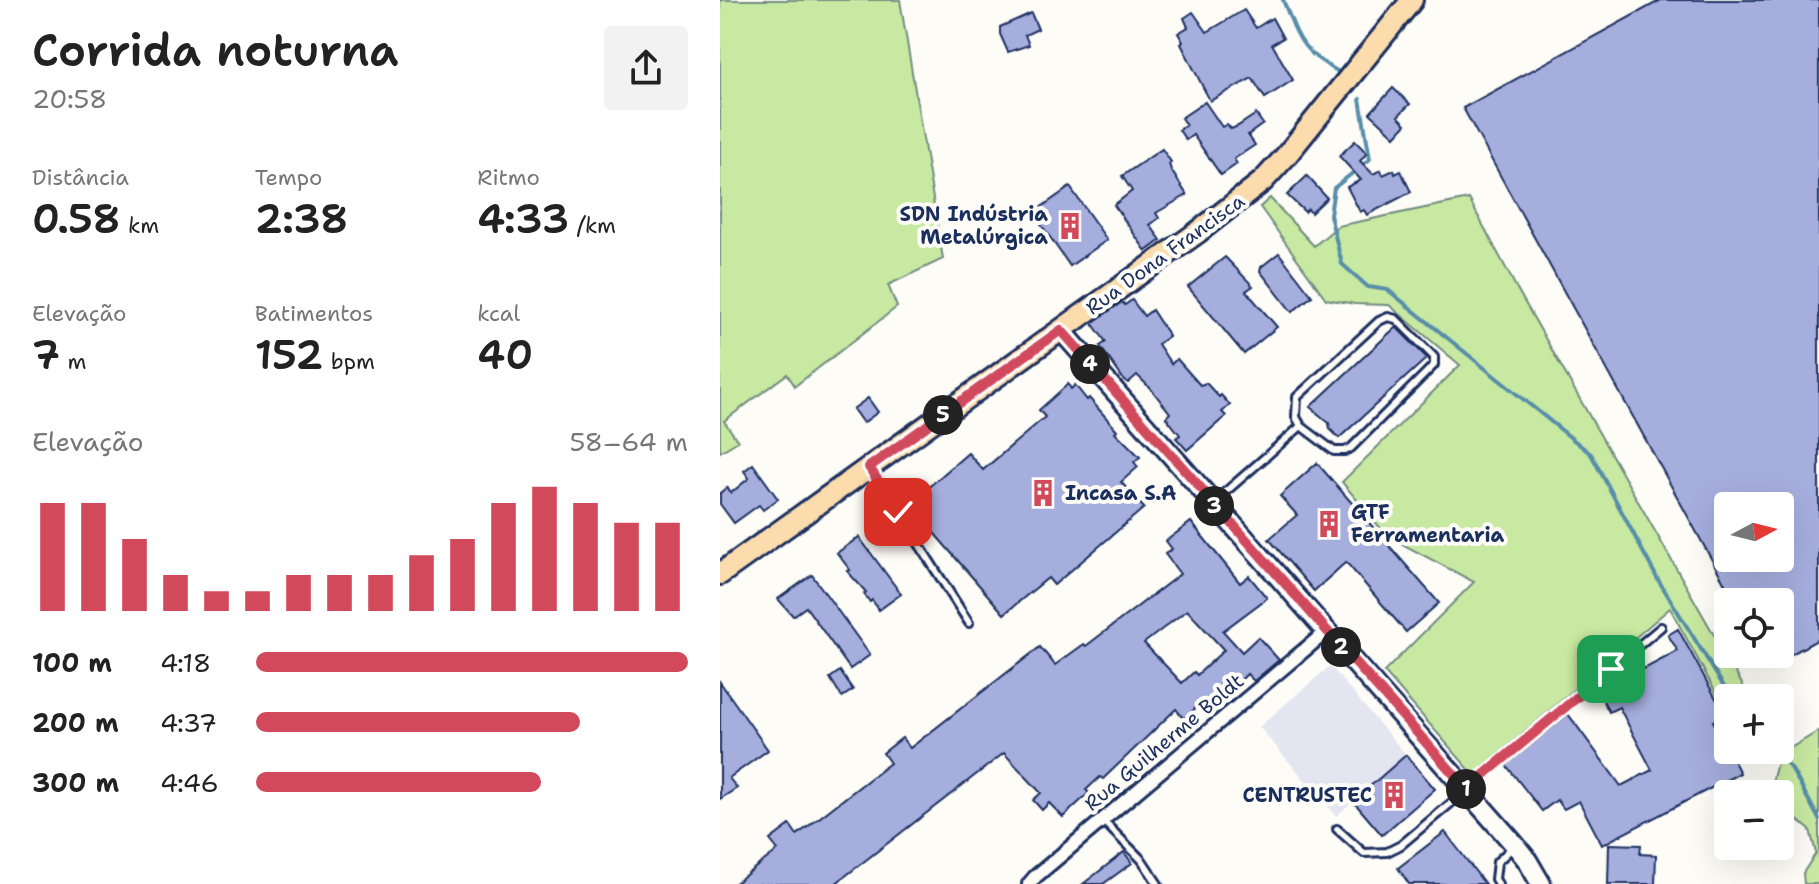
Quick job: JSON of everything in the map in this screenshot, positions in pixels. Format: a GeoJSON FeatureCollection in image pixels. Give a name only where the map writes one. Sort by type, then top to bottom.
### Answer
{"type":"FeatureCollection","features":[{"type":"Feature","properties":{"kind":"main road","name":"Rua Dona Francisca"},"geometry":{"type":"LineString","coordinates":[[720,574],[1208,224],[1263,181],[1333,100],[1412,0]]}},
{"type":"Feature","properties":{"kind":"street"},"geometry":{"type":"LineString","coordinates":[[1061,330],[1467,789],[1515,845],[1538,883]]}},
{"type":"Feature","properties":{"kind":"street","name":"Rua Guilherme Boldt"},"geometry":{"type":"LineString","coordinates":[[1029,884],[1327,631]]}},
{"type":"Feature","properties":{"kind":"lane"},"geometry":{"type":"LineString","coordinates":[[1388,317],[1396,319],[1434,357],[1434,365],[1345,451],[1334,451],[1301,426],[1296,417],[1297,397],[1379,321],[1388,317]]}},
{"type":"Feature","properties":{"kind":"lane"},"geometry":{"type":"LineString","coordinates":[[1212,504],[1301,426]]}},
{"type":"Feature","properties":{"kind":"lane"},"geometry":{"type":"LineString","coordinates":[[869,467],[969,623]]}},
{"type":"Feature","properties":{"kind":"lane"},"geometry":{"type":"LineString","coordinates":[[1337,829],[1364,853],[1387,852],[1401,845],[1661,627]]}},
{"type":"Feature","properties":{"kind":"lane"},"geometry":{"type":"LineString","coordinates":[[1102,820],[1142,860],[1158,884]]}},
{"type":"Feature","properties":{"kind":"lane"},"geometry":{"type":"LineString","coordinates":[[1498,884],[1495,879],[1497,862],[1515,845]]}},
{"type":"Feature","properties":{"kind":"shaded area"},"geometry":{"type":"Polygon","coordinates":[[[1330,666],[1435,789],[1382,835],[1353,801],[1336,816],[1259,727],[1330,666]]]}},
{"type":"Feature","properties":{"kind":"green space"},"geometry":{"type":"Polygon","coordinates":[[[720,0],[900,0],[943,259],[888,285],[897,307],[795,386],[787,374],[724,421],[738,441],[720,452],[720,0]]]}},
{"type":"Feature","properties":{"kind":"green space"},"geometry":{"type":"Polygon","coordinates":[[[1270,198],[1314,246],[1338,226],[1469,199],[1714,635],[1714,668],[1733,668],[1742,684],[1714,684],[1714,689],[1670,608],[1474,775],[1384,672],[1474,582],[1387,536],[1342,482],[1460,365],[1389,305],[1326,299],[1260,207],[1270,198]]]}},
{"type":"Feature","properties":{"kind":"green space"},"geometry":{"type":"Polygon","coordinates":[[[1819,731],[1819,884],[1804,884],[1803,873],[1816,853],[1810,830],[1794,817],[1794,780],[1773,780],[1777,764],[1794,764],[1794,746],[1819,731]]]}},
{"type":"Feature","properties":{"kind":"building"},"geometry":{"type":"Polygon","coordinates":[[[1661,0],[1819,0],[1819,639],[1794,653],[1794,588],[1727,588],[1718,572],[1794,572],[1794,492],[1714,492],[1714,564],[1463,108],[1661,0]]]}},
{"type":"Feature","properties":{"kind":"building"},"geometry":{"type":"Polygon","coordinates":[[[1244,10],[1256,28],[1272,18],[1283,38],[1272,44],[1293,80],[1265,98],[1252,78],[1210,101],[1178,33],[1188,27],[1184,18],[1193,12],[1207,32],[1244,10]]]}},
{"type":"Feature","properties":{"kind":"building"},"geometry":{"type":"Polygon","coordinates":[[[1031,13],[1038,29],[1025,35],[1029,45],[1008,52],[1000,27],[1031,13]]]}},
{"type":"Feature","properties":{"kind":"building"},"geometry":{"type":"Polygon","coordinates":[[[1393,88],[1410,104],[1398,116],[1406,124],[1395,136],[1370,113],[1393,88]]]}},
{"type":"Feature","properties":{"kind":"building"},"geometry":{"type":"Polygon","coordinates":[[[1205,102],[1222,127],[1227,124],[1231,129],[1256,114],[1263,124],[1248,135],[1255,145],[1234,159],[1237,164],[1221,175],[1193,135],[1186,140],[1179,130],[1186,125],[1181,118],[1205,102]]]}},
{"type":"Feature","properties":{"kind":"building"},"geometry":{"type":"Polygon","coordinates":[[[1355,141],[1367,153],[1360,161],[1373,174],[1381,170],[1383,175],[1394,170],[1395,174],[1401,171],[1411,192],[1367,215],[1364,210],[1360,212],[1347,187],[1361,180],[1339,156],[1355,141]]]}},
{"type":"Feature","properties":{"kind":"building"},"geometry":{"type":"Polygon","coordinates":[[[1162,149],[1187,195],[1156,213],[1159,218],[1150,225],[1161,240],[1146,251],[1114,205],[1132,191],[1122,176],[1162,149]]]}},
{"type":"Feature","properties":{"kind":"building"},"geometry":{"type":"Polygon","coordinates":[[[1307,176],[1327,198],[1311,213],[1308,209],[1305,212],[1287,195],[1307,176]]]}},
{"type":"Feature","properties":{"kind":"building","name":"SDN Indústria Metalúrgica"},"geometry":{"type":"Polygon","coordinates":[[[1070,187],[1107,240],[1070,266],[1033,213],[1070,187]]]}},
{"type":"Feature","properties":{"kind":"building"},"geometry":{"type":"Polygon","coordinates":[[[1279,253],[1312,296],[1292,312],[1260,271],[1279,253]]]}},
{"type":"Feature","properties":{"kind":"building"},"geometry":{"type":"Polygon","coordinates":[[[1225,257],[1253,286],[1246,291],[1277,327],[1244,354],[1188,287],[1225,257]]]}},
{"type":"Feature","properties":{"kind":"building"},"geometry":{"type":"Polygon","coordinates":[[[1132,300],[1144,316],[1152,310],[1169,336],[1158,344],[1171,364],[1177,359],[1200,385],[1206,383],[1230,405],[1222,412],[1226,416],[1187,450],[1176,438],[1180,435],[1166,417],[1170,413],[1151,389],[1137,375],[1128,383],[1124,380],[1100,346],[1106,342],[1092,323],[1122,302],[1125,305],[1132,300]]]}},
{"type":"Feature","properties":{"kind":"building"},"geometry":{"type":"Polygon","coordinates":[[[1396,327],[1427,358],[1339,438],[1330,429],[1329,423],[1310,407],[1396,327]]]}},
{"type":"Feature","properties":{"kind":"building","name":"Incasa S.A"},"geometry":{"type":"Polygon","coordinates":[[[1068,384],[1071,389],[1075,385],[1087,400],[1089,398],[1117,430],[1115,432],[1140,457],[1134,462],[1138,467],[1121,482],[1144,508],[1054,585],[1048,578],[1004,614],[909,504],[968,453],[983,470],[1045,417],[1039,410],[1068,384]]]}},
{"type":"Feature","properties":{"kind":"building"},"geometry":{"type":"Polygon","coordinates":[[[868,398],[878,412],[863,423],[853,409],[868,398]]]}},
{"type":"Feature","properties":{"kind":"building","name":"GTF Ferramentaria"},"geometry":{"type":"Polygon","coordinates":[[[1317,463],[1439,603],[1406,632],[1346,562],[1314,591],[1269,539],[1297,515],[1280,496],[1317,463]]]}},
{"type":"Feature","properties":{"kind":"building"},"geometry":{"type":"Polygon","coordinates":[[[753,464],[778,499],[763,510],[759,505],[734,523],[720,504],[720,493],[727,487],[731,493],[749,478],[744,471],[753,464]]]}},
{"type":"Feature","properties":{"kind":"building"},"geometry":{"type":"Polygon","coordinates":[[[1191,522],[1240,583],[1249,576],[1267,598],[1223,631],[1242,652],[1258,637],[1279,660],[1254,681],[1247,674],[1210,710],[1202,702],[1184,719],[1176,709],[1103,779],[1100,777],[1086,790],[1089,793],[1063,817],[1049,803],[1042,810],[1033,800],[1041,793],[1004,753],[835,884],[734,884],[778,850],[770,840],[790,825],[797,835],[890,763],[883,753],[902,738],[910,748],[1040,647],[1055,665],[1084,644],[1086,646],[1180,574],[1165,554],[1172,549],[1166,541],[1191,522]],[[1187,610],[1144,643],[1182,683],[1194,672],[1197,675],[1224,650],[1187,610]]]}},
{"type":"Feature","properties":{"kind":"building"},"geometry":{"type":"Polygon","coordinates":[[[859,537],[901,594],[879,610],[847,571],[850,570],[837,553],[859,537]]]}},
{"type":"Feature","properties":{"kind":"building"},"geometry":{"type":"Polygon","coordinates":[[[812,575],[870,655],[850,669],[806,607],[793,616],[778,599],[812,575]]]}},
{"type":"Feature","properties":{"kind":"building"},"geometry":{"type":"Polygon","coordinates":[[[1678,629],[1714,695],[1714,764],[1735,764],[1740,773],[1727,780],[1714,780],[1714,787],[1602,845],[1579,801],[1564,809],[1557,800],[1542,811],[1506,765],[1568,714],[1621,786],[1652,770],[1619,707],[1609,712],[1599,693],[1627,678],[1625,668],[1639,660],[1644,669],[1678,651],[1668,635],[1678,629]]]}},
{"type":"Feature","properties":{"kind":"building"},"geometry":{"type":"Polygon","coordinates":[[[840,671],[853,690],[842,697],[830,678],[840,671]]]}},
{"type":"Feature","properties":{"kind":"building"},"geometry":{"type":"Polygon","coordinates":[[[720,682],[768,750],[729,778],[737,788],[720,799],[720,682]]]}},
{"type":"Feature","properties":{"kind":"building","name":"CENTRUSTEC"},"geometry":{"type":"Polygon","coordinates":[[[1406,755],[1435,789],[1382,835],[1353,801],[1406,755]]]}},
{"type":"Feature","properties":{"kind":"building"},"geometry":{"type":"Polygon","coordinates":[[[1445,832],[1485,884],[1409,884],[1398,868],[1445,832]]]}},
{"type":"Feature","properties":{"kind":"building"},"geometry":{"type":"Polygon","coordinates":[[[1609,844],[1641,845],[1640,854],[1656,855],[1655,884],[1608,884],[1609,844]]]}},
{"type":"Feature","properties":{"kind":"building"},"geometry":{"type":"Polygon","coordinates":[[[1124,852],[1132,863],[1103,884],[1083,884],[1124,852]]]}},
{"type":"Feature","properties":{"kind":"waterway"},"geometry":{"type":"LineString","coordinates":[[1283,0],[1302,43],[1339,72]]}},
{"type":"Feature","properties":{"kind":"waterway"},"geometry":{"type":"LineString","coordinates":[[1360,99],[1370,159],[1334,188],[1330,215],[1342,264],[1368,287],[1388,290],[1591,454],[1657,578],[1722,684]]}},
{"type":"Feature","properties":{"kind":"waterway"},"geometry":{"type":"LineString","coordinates":[[1787,764],[1819,819]]}},
{"type":"Feature","properties":{"kind":"place","name":"SDN Indústria Metalúrgica"},"geometry":{"type":"Point","coordinates":[1070,226]}},
{"type":"Feature","properties":{"kind":"place","name":"Incasa S.A"},"geometry":{"type":"Point","coordinates":[1043,493]}},
{"type":"Feature","properties":{"kind":"place","name":"GTF Ferramentaria"},"geometry":{"type":"Point","coordinates":[1329,524]}},
{"type":"Feature","properties":{"kind":"place","name":"CENTRUSTEC"},"geometry":{"type":"Point","coordinates":[1394,795]}},
{"type":"Feature","properties":{"kind":"route"},"geometry":{"type":"LineString","coordinates":[[898,512],[869,467],[1061,330],[1467,789],[1611,669]]}}]}
